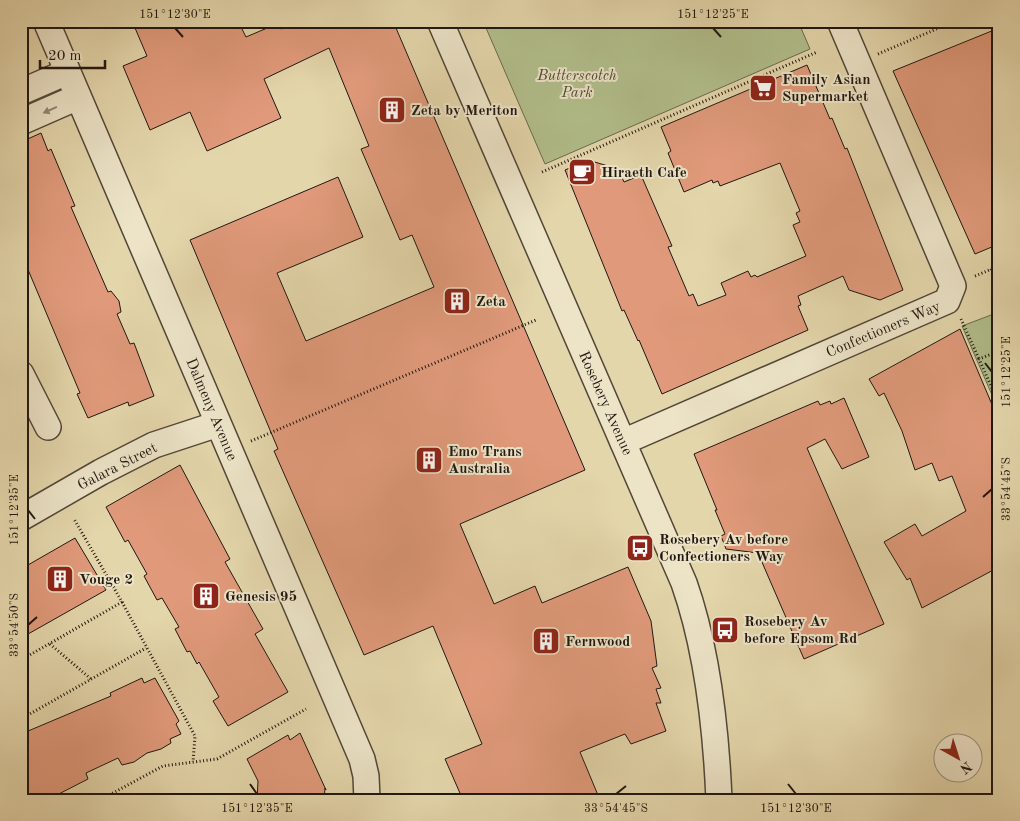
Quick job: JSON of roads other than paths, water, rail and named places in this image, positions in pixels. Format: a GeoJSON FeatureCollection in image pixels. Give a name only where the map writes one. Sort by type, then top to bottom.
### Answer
{"type":"FeatureCollection","features":[{"type":"Feature","properties":{"kind":"street","name":"Dalmeny Avenue"},"geometry":{"type":"LineString","coordinates":[[46,21],[362,759],[368,800]]}},
{"type":"Feature","properties":{"kind":"street","name":"Rosebery Avenue"},"geometry":{"type":"LineString","coordinates":[[440,21],[684,583],[693,609],[715,734],[719,800]]}},
{"type":"Feature","properties":{"kind":"street","name":"Confectioners Way"},"geometry":{"type":"LineString","coordinates":[[623,442],[947,302],[953,286],[840,21]]}},
{"type":"Feature","properties":{"kind":"street"},"geometry":{"type":"LineString","coordinates":[[21,92],[67,72]]}},
{"type":"Feature","properties":{"kind":"street"},"geometry":{"type":"LineString","coordinates":[[21,122],[78,97]]}},
{"type":"Feature","properties":{"kind":"street"},"geometry":{"type":"LineString","coordinates":[[21,374],[48,427]]}},
{"type":"Feature","properties":{"kind":"street","name":"Galara Street"},"geometry":{"type":"LineString","coordinates":[[21,518],[101,472],[154,445],[218,424]]}},
{"type":"Feature","properties":{"kind":"place","name":"Family Asian Supermarket"},"geometry":{"type":"Point","coordinates":[763,88]}},
{"type":"Feature","properties":{"kind":"place","name":"Zeta by Meriton"},"geometry":{"type":"Point","coordinates":[392,110]}},
{"type":"Feature","properties":{"kind":"place","name":"Hiraeth Cafe"},"geometry":{"type":"Point","coordinates":[582,172]}},
{"type":"Feature","properties":{"kind":"place","name":"Zeta"},"geometry":{"type":"Point","coordinates":[457,301]}},
{"type":"Feature","properties":{"kind":"place","name":"Emo Trans Australia"},"geometry":{"type":"Point","coordinates":[429,460]}},
{"type":"Feature","properties":{"kind":"place","name":"Rosebery Av before Confectioners Way"},"geometry":{"type":"Point","coordinates":[640,548]}},
{"type":"Feature","properties":{"kind":"place","name":"Vouge 2"},"geometry":{"type":"Point","coordinates":[60,579]}},
{"type":"Feature","properties":{"kind":"place","name":"Genesis 95"},"geometry":{"type":"Point","coordinates":[206,596]}},
{"type":"Feature","properties":{"kind":"place","name":"Rosebery Av before Epsom Rd"},"geometry":{"type":"Point","coordinates":[725,630]}},
{"type":"Feature","properties":{"kind":"place","name":"Fernwood"},"geometry":{"type":"Point","coordinates":[546,641]}},
{"type":"Feature","properties":{"kind":"park label","name":"Butterscotch Park"},"geometry":{"type":"Point","coordinates":[577,84]}}]}
